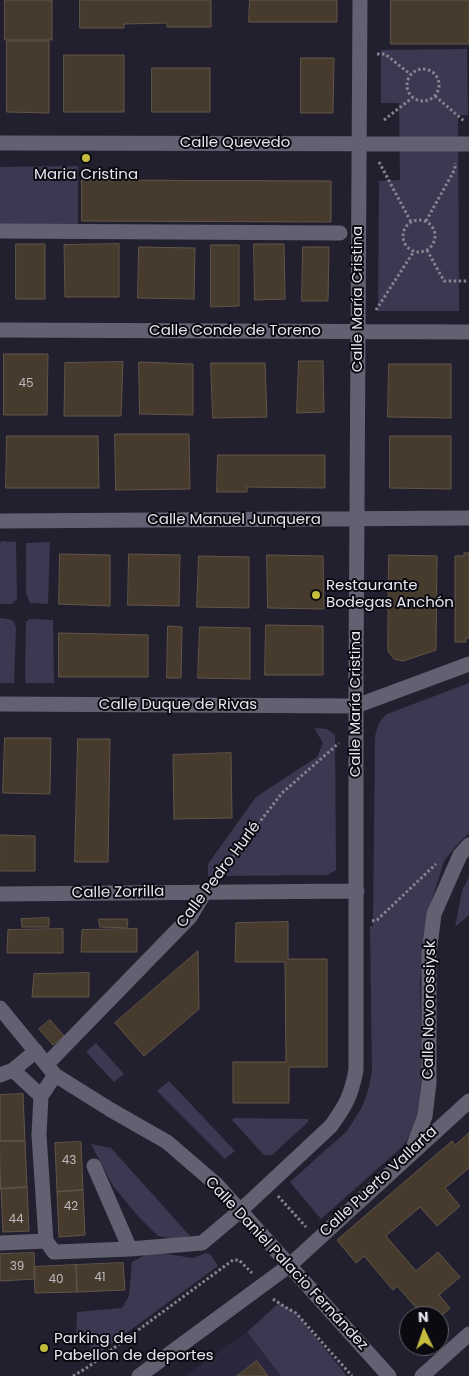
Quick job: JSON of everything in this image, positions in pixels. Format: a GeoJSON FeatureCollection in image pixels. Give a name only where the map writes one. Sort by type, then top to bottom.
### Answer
{"type":"FeatureCollection","features":[{"type":"Feature","properties":{"kind":"street","name":"Calle María Cristina"},"geometry":{"type":"LineString","coordinates":[[46,1241],[54,1252],[130,1249],[202,1243],[240,1211],[330,1126],[343,1109],[352,1091],[356,1070],[360,0]]}},
{"type":"Feature","properties":{"kind":"street","name":"Calle Quevedo"},"geometry":{"type":"LineString","coordinates":[[0,143],[469,144]]}},
{"type":"Feature","properties":{"kind":"street"},"geometry":{"type":"LineString","coordinates":[[0,231],[340,234]]}},
{"type":"Feature","properties":{"kind":"street","name":"Calle Conde de Toreno"},"geometry":{"type":"LineString","coordinates":[[0,330],[469,332]]}},
{"type":"Feature","properties":{"kind":"street","name":"Calle Manuel Junquera"},"geometry":{"type":"LineString","coordinates":[[0,521],[469,518]]}},
{"type":"Feature","properties":{"kind":"street"},"geometry":{"type":"LineString","coordinates":[[356,706],[469,664]]}},
{"type":"Feature","properties":{"kind":"street","name":"Calle Duque de Rivas"},"geometry":{"type":"LineString","coordinates":[[0,704],[356,706]]}},
{"type":"Feature","properties":{"kind":"street","name":"Calle Novorossiysk"},"geometry":{"type":"LineString","coordinates":[[411,1152],[425,1116],[429,1083],[429,954],[434,914],[465,850]]}},
{"type":"Feature","properties":{"kind":"street","name":"Calle Pedro Hurlé"},"geometry":{"type":"LineString","coordinates":[[42,1096],[51,1070],[190,917],[205,892]]}},
{"type":"Feature","properties":{"kind":"street","name":"Calle Zorrilla"},"geometry":{"type":"LineString","coordinates":[[0,894],[357,892]]}},
{"type":"Feature","properties":{"kind":"street","name":"Calle Daniel Palacio Fernández"},"geometry":{"type":"LineString","coordinates":[[0,1008],[51,1070],[111,1110],[167,1142],[217,1185],[389,1376]]}},
{"type":"Feature","properties":{"kind":"street"},"geometry":{"type":"LineString","coordinates":[[0,1243],[46,1241],[39,1135],[42,1096],[6,1072],[36,1051]]}},
{"type":"Feature","properties":{"kind":"street","name":"Calle Puerto Vallarta"},"geometry":{"type":"LineString","coordinates":[[139,1376],[290,1265],[469,1100]]}},
{"type":"Feature","properties":{"kind":"street"},"geometry":{"type":"LineString","coordinates":[[94,1166],[130,1249]]}},
{"type":"Feature","properties":{"kind":"street"},"geometry":{"type":"LineString","coordinates":[[422,1376],[469,1334]]}},
{"type":"Feature","properties":{"kind":"path"},"geometry":{"type":"LineString","coordinates":[[377,54],[385,54],[410,74]]}},
{"type":"Feature","properties":{"kind":"path"},"geometry":{"type":"LineString","coordinates":[[420,69],[436,75],[439,86],[435,96],[426,102],[412,98],[408,94],[406,84],[410,74],[420,69]]}},
{"type":"Feature","properties":{"kind":"path"},"geometry":{"type":"LineString","coordinates":[[435,96],[464,121]]}},
{"type":"Feature","properties":{"kind":"path"},"geometry":{"type":"LineString","coordinates":[[384,120],[412,98]]}},
{"type":"Feature","properties":{"kind":"path"},"geometry":{"type":"LineString","coordinates":[[380,162],[411,222]]}},
{"type":"Feature","properties":{"kind":"path"},"geometry":{"type":"LineString","coordinates":[[426,221],[454,169],[455,163]]}},
{"type":"Feature","properties":{"kind":"path"},"geometry":{"type":"LineString","coordinates":[[416,220],[426,221],[434,228],[436,238],[427,250],[414,251],[406,245],[404,230],[411,222],[416,220]]}},
{"type":"Feature","properties":{"kind":"path"},"geometry":{"type":"LineString","coordinates":[[427,250],[444,282],[468,281]]}},
{"type":"Feature","properties":{"kind":"path"},"geometry":{"type":"LineString","coordinates":[[375,311],[414,251]]}},
{"type":"Feature","properties":{"kind":"path","name":"Calle Pedro Hurlé"},"geometry":{"type":"LineString","coordinates":[[205,892],[282,793],[339,743],[356,743]]}},
{"type":"Feature","properties":{"kind":"path"},"geometry":{"type":"LineString","coordinates":[[356,922],[377,920],[446,854],[465,850]]}},
{"type":"Feature","properties":{"kind":"path"},"geometry":{"type":"LineString","coordinates":[[73,1376],[88,1367],[233,1260],[239,1260],[244,1264],[275,1300],[296,1313],[352,1376]]}},
{"type":"Feature","properties":{"kind":"shaded area"},"geometry":{"type":"Polygon","coordinates":[[[467,49],[468,115],[458,115],[459,311],[378,311],[379,181],[400,180],[399,103],[381,103],[381,50],[467,49]]]}},
{"type":"Feature","properties":{"kind":"shaded area"},"geometry":{"type":"Polygon","coordinates":[[[78,166],[78,228],[0,227],[0,167],[78,166]]]}},
{"type":"Feature","properties":{"kind":"shaded area"},"geometry":{"type":"Polygon","coordinates":[[[2,541],[16,542],[17,599],[12,604],[0,604],[0,543],[2,541]]]}},
{"type":"Feature","properties":{"kind":"shaded area"},"geometry":{"type":"Polygon","coordinates":[[[50,542],[48,604],[30,603],[26,593],[26,543],[50,542]]]}},
{"type":"Feature","properties":{"kind":"shaded area"},"geometry":{"type":"Polygon","coordinates":[[[0,618],[9,619],[14,622],[16,628],[14,683],[0,683],[0,618]]]}},
{"type":"Feature","properties":{"kind":"shaded area"},"geometry":{"type":"Polygon","coordinates":[[[29,619],[53,620],[54,683],[26,683],[26,622],[29,619]]]}},
{"type":"Feature","properties":{"kind":"shaded area"},"geometry":{"type":"Polygon","coordinates":[[[469,683],[469,833],[444,861],[427,916],[420,982],[422,1072],[418,1116],[412,1133],[402,1147],[321,1219],[290,1182],[347,1131],[362,1107],[372,1072],[370,926],[373,926],[375,737],[380,722],[387,714],[469,683]]]}},
{"type":"Feature","properties":{"kind":"shaded area"},"geometry":{"type":"Polygon","coordinates":[[[314,728],[327,729],[335,735],[336,870],[328,875],[208,876],[208,864],[256,797],[317,757],[323,743],[314,728]]]}},
{"type":"Feature","properties":{"kind":"shaded area"},"geometry":{"type":"Polygon","coordinates":[[[469,877],[469,915],[455,927],[462,891],[469,877]]]}},
{"type":"Feature","properties":{"kind":"shaded area"},"geometry":{"type":"Polygon","coordinates":[[[96,1043],[124,1074],[114,1082],[86,1052],[96,1043]]]}},
{"type":"Feature","properties":{"kind":"shaded area"},"geometry":{"type":"Polygon","coordinates":[[[169,1081],[235,1151],[225,1159],[157,1091],[169,1081]]]}},
{"type":"Feature","properties":{"kind":"shaded area"},"geometry":{"type":"Polygon","coordinates":[[[234,1118],[308,1119],[308,1122],[272,1155],[264,1155],[232,1120],[234,1118]]]}},
{"type":"Feature","properties":{"kind":"shaded area"},"geometry":{"type":"Polygon","coordinates":[[[91,1144],[111,1148],[190,1236],[175,1239],[158,1236],[113,1186],[91,1144]]]}},
{"type":"Feature","properties":{"kind":"shaded area"},"geometry":{"type":"Polygon","coordinates":[[[160,1253],[193,1258],[206,1253],[210,1254],[218,1266],[91,1359],[90,1340],[76,1341],[77,1312],[122,1308],[129,1296],[132,1262],[147,1254],[160,1253]]]}},
{"type":"Feature","properties":{"kind":"shaded area"},"geometry":{"type":"Polygon","coordinates":[[[279,1303],[296,1313],[347,1376],[281,1376],[247,1332],[279,1303]]]}},
{"type":"Feature","properties":{"kind":"shaded area"},"geometry":{"type":"Polygon","coordinates":[[[247,1332],[281,1376],[185,1376],[247,1332]]]}},
{"type":"Feature","properties":{"kind":"building"},"geometry":{"type":"Polygon","coordinates":[[[5,0],[52,0],[52,40],[5,40],[5,0]]]}},
{"type":"Feature","properties":{"kind":"building"},"geometry":{"type":"Polygon","coordinates":[[[80,0],[211,0],[211,27],[167,27],[167,23],[124,24],[124,28],[80,28],[80,0]]]}},
{"type":"Feature","properties":{"kind":"building"},"geometry":{"type":"Polygon","coordinates":[[[250,0],[337,0],[337,22],[249,22],[250,0]]]}},
{"type":"Feature","properties":{"kind":"building"},"geometry":{"type":"Polygon","coordinates":[[[391,0],[469,0],[469,44],[391,44],[391,0]]]}},
{"type":"Feature","properties":{"kind":"building"},"geometry":{"type":"Polygon","coordinates":[[[7,41],[49,41],[49,113],[7,112],[7,41]]]}},
{"type":"Feature","properties":{"kind":"building"},"geometry":{"type":"Polygon","coordinates":[[[64,55],[124,55],[124,112],[64,112],[64,55]]]}},
{"type":"Feature","properties":{"kind":"building"},"geometry":{"type":"Polygon","coordinates":[[[301,58],[334,58],[333,113],[301,113],[301,58]]]}},
{"type":"Feature","properties":{"kind":"building"},"geometry":{"type":"Polygon","coordinates":[[[152,68],[210,68],[210,112],[152,112],[152,68]]]}},
{"type":"Feature","properties":{"kind":"building"},"geometry":{"type":"Polygon","coordinates":[[[82,180],[331,181],[331,222],[82,221],[82,180]]]}},
{"type":"Feature","properties":{"kind":"building"},"geometry":{"type":"Polygon","coordinates":[[[16,244],[45,244],[45,299],[16,299],[16,244]]]}},
{"type":"Feature","properties":{"kind":"building"},"geometry":{"type":"Polygon","coordinates":[[[119,244],[119,297],[65,297],[64,245],[119,244]]]}},
{"type":"Feature","properties":{"kind":"building"},"geometry":{"type":"Polygon","coordinates":[[[254,244],[284,244],[285,299],[255,300],[254,244]]]}},
{"type":"Feature","properties":{"kind":"building"},"geometry":{"type":"Polygon","coordinates":[[[211,245],[239,245],[239,306],[211,307],[211,245]]]}},
{"type":"Feature","properties":{"kind":"building"},"geometry":{"type":"Polygon","coordinates":[[[139,247],[195,248],[194,299],[138,298],[139,247]]]}},
{"type":"Feature","properties":{"kind":"building"},"geometry":{"type":"Polygon","coordinates":[[[303,247],[329,247],[328,301],[302,301],[303,247]]]}},
{"type":"Feature","properties":{"kind":"building"},"geometry":{"type":"Polygon","coordinates":[[[4,354],[48,354],[47,415],[4,415],[4,354]]]}},
{"type":"Feature","properties":{"kind":"building"},"geometry":{"type":"Polygon","coordinates":[[[299,361],[323,361],[324,412],[297,413],[299,361]]]}},
{"type":"Feature","properties":{"kind":"building"},"geometry":{"type":"Polygon","coordinates":[[[123,362],[121,416],[64,416],[65,363],[123,362]]]}},
{"type":"Feature","properties":{"kind":"building"},"geometry":{"type":"Polygon","coordinates":[[[139,362],[193,364],[193,415],[140,414],[139,362]]]}},
{"type":"Feature","properties":{"kind":"building"},"geometry":{"type":"Polygon","coordinates":[[[211,363],[265,363],[267,417],[213,418],[211,363]]]}},
{"type":"Feature","properties":{"kind":"building"},"geometry":{"type":"Polygon","coordinates":[[[389,364],[451,364],[451,418],[388,417],[389,364]]]}},
{"type":"Feature","properties":{"kind":"building"},"geometry":{"type":"Polygon","coordinates":[[[115,434],[189,434],[190,489],[116,490],[115,434]]]}},
{"type":"Feature","properties":{"kind":"building"},"geometry":{"type":"Polygon","coordinates":[[[7,436],[98,436],[99,488],[6,488],[7,436]]]}},
{"type":"Feature","properties":{"kind":"building"},"geometry":{"type":"Polygon","coordinates":[[[390,436],[451,436],[451,489],[390,488],[390,436]]]}},
{"type":"Feature","properties":{"kind":"building"},"geometry":{"type":"Polygon","coordinates":[[[218,455],[325,455],[325,488],[247,487],[247,492],[217,492],[218,455]]]}},
{"type":"Feature","properties":{"kind":"building"},"geometry":{"type":"Polygon","coordinates":[[[464,553],[469,553],[469,638],[466,638],[466,642],[455,642],[455,556],[464,556],[464,553]]]}},
{"type":"Feature","properties":{"kind":"building"},"geometry":{"type":"Polygon","coordinates":[[[60,554],[110,555],[110,606],[59,604],[60,554]]]}},
{"type":"Feature","properties":{"kind":"building"},"geometry":{"type":"Polygon","coordinates":[[[129,554],[180,555],[179,606],[128,605],[129,554]]]}},
{"type":"Feature","properties":{"kind":"building"},"geometry":{"type":"Polygon","coordinates":[[[267,555],[323,556],[324,609],[268,608],[267,555]]]}},
{"type":"Feature","properties":{"kind":"building"},"geometry":{"type":"Polygon","coordinates":[[[389,555],[437,556],[436,650],[403,661],[394,659],[388,651],[389,555]]]}},
{"type":"Feature","properties":{"kind":"building"},"geometry":{"type":"Polygon","coordinates":[[[199,556],[249,557],[249,608],[197,607],[199,556]]]}},
{"type":"Feature","properties":{"kind":"building"},"geometry":{"type":"Polygon","coordinates":[[[266,625],[323,626],[323,675],[265,675],[266,625]]]}},
{"type":"Feature","properties":{"kind":"building"},"geometry":{"type":"Polygon","coordinates":[[[168,626],[182,627],[181,678],[167,678],[168,626]]]}},
{"type":"Feature","properties":{"kind":"building"},"geometry":{"type":"Polygon","coordinates":[[[200,627],[250,628],[250,679],[198,678],[200,627]]]}},
{"type":"Feature","properties":{"kind":"building"},"geometry":{"type":"Polygon","coordinates":[[[59,633],[148,635],[148,677],[59,677],[59,633]]]}},
{"type":"Feature","properties":{"kind":"building"},"geometry":{"type":"Polygon","coordinates":[[[5,738],[51,738],[50,794],[3,793],[5,738]]]}},
{"type":"Feature","properties":{"kind":"building"},"geometry":{"type":"Polygon","coordinates":[[[78,739],[110,739],[108,862],[75,862],[78,739]]]}},
{"type":"Feature","properties":{"kind":"building"},"geometry":{"type":"Polygon","coordinates":[[[231,753],[232,818],[174,819],[173,755],[231,753]]]}},
{"type":"Feature","properties":{"kind":"building"},"geometry":{"type":"Polygon","coordinates":[[[0,835],[35,836],[35,871],[0,871],[0,835]]]}},
{"type":"Feature","properties":{"kind":"building"},"geometry":{"type":"Polygon","coordinates":[[[49,918],[49,927],[22,927],[21,919],[49,918]]]}},
{"type":"Feature","properties":{"kind":"building"},"geometry":{"type":"Polygon","coordinates":[[[99,919],[128,919],[127,928],[100,927],[99,919]]]}},
{"type":"Feature","properties":{"kind":"building"},"geometry":{"type":"Polygon","coordinates":[[[288,922],[288,959],[327,959],[327,1067],[289,1067],[289,1103],[233,1103],[233,1062],[286,1062],[285,962],[235,962],[236,923],[288,922]]]}},
{"type":"Feature","properties":{"kind":"building"},"geometry":{"type":"Polygon","coordinates":[[[63,929],[63,953],[7,953],[8,930],[63,929]]]}},
{"type":"Feature","properties":{"kind":"building"},"geometry":{"type":"Polygon","coordinates":[[[137,929],[137,952],[81,952],[82,930],[137,929]]]}},
{"type":"Feature","properties":{"kind":"building"},"geometry":{"type":"Polygon","coordinates":[[[198,951],[199,1009],[144,1056],[115,1023],[198,951]]]}},
{"type":"Feature","properties":{"kind":"building"},"geometry":{"type":"Polygon","coordinates":[[[89,973],[89,997],[32,997],[34,974],[89,973]]]}},
{"type":"Feature","properties":{"kind":"building"},"geometry":{"type":"Polygon","coordinates":[[[50,1020],[64,1036],[53,1045],[39,1029],[50,1020]]]}},
{"type":"Feature","properties":{"kind":"building"},"geometry":{"type":"Polygon","coordinates":[[[23,1094],[25,1141],[0,1141],[0,1095],[23,1094]]]}},
{"type":"Feature","properties":{"kind":"building"},"geometry":{"type":"Polygon","coordinates":[[[469,1133],[469,1168],[445,1188],[460,1206],[437,1226],[420,1207],[386,1236],[416,1271],[438,1252],[460,1277],[439,1295],[448,1306],[415,1306],[397,1286],[393,1290],[364,1256],[356,1263],[337,1240],[452,1141],[455,1145],[469,1133]]]}},
{"type":"Feature","properties":{"kind":"building"},"geometry":{"type":"Polygon","coordinates":[[[0,1141],[25,1141],[27,1187],[1,1189],[0,1141]]]}},
{"type":"Feature","properties":{"kind":"building"},"geometry":{"type":"Polygon","coordinates":[[[81,1142],[83,1190],[57,1192],[55,1143],[81,1142]]]}},
{"type":"Feature","properties":{"kind":"building"},"geometry":{"type":"Polygon","coordinates":[[[27,1187],[29,1231],[3,1232],[1,1189],[27,1187]]]}},
{"type":"Feature","properties":{"kind":"building"},"geometry":{"type":"Polygon","coordinates":[[[83,1190],[85,1235],[59,1237],[57,1192],[83,1190]]]}},
{"type":"Feature","properties":{"kind":"building"},"geometry":{"type":"Polygon","coordinates":[[[34,1253],[35,1279],[0,1281],[0,1254],[34,1253]]]}},
{"type":"Feature","properties":{"kind":"building"},"geometry":{"type":"Polygon","coordinates":[[[123,1263],[125,1290],[77,1292],[76,1265],[123,1263]]]}},
{"type":"Feature","properties":{"kind":"building"},"geometry":{"type":"Polygon","coordinates":[[[76,1265],[77,1292],[35,1293],[34,1267],[76,1265]]]}},
{"type":"Feature","properties":{"kind":"building"},"geometry":{"type":"Polygon","coordinates":[[[257,1361],[268,1376],[237,1376],[257,1361]]]}},
{"type":"Feature","properties":{"kind":"place","name":"Maria Cristina"},"geometry":{"type":"Point","coordinates":[86,158]}},
{"type":"Feature","properties":{"kind":"place","name":"Restaurante Bodegas Anchón"},"geometry":{"type":"Point","coordinates":[316,595]}},
{"type":"Feature","properties":{"kind":"place","name":"Parking del Pabellon de deportes"},"geometry":{"type":"Point","coordinates":[44,1348]}}]}
